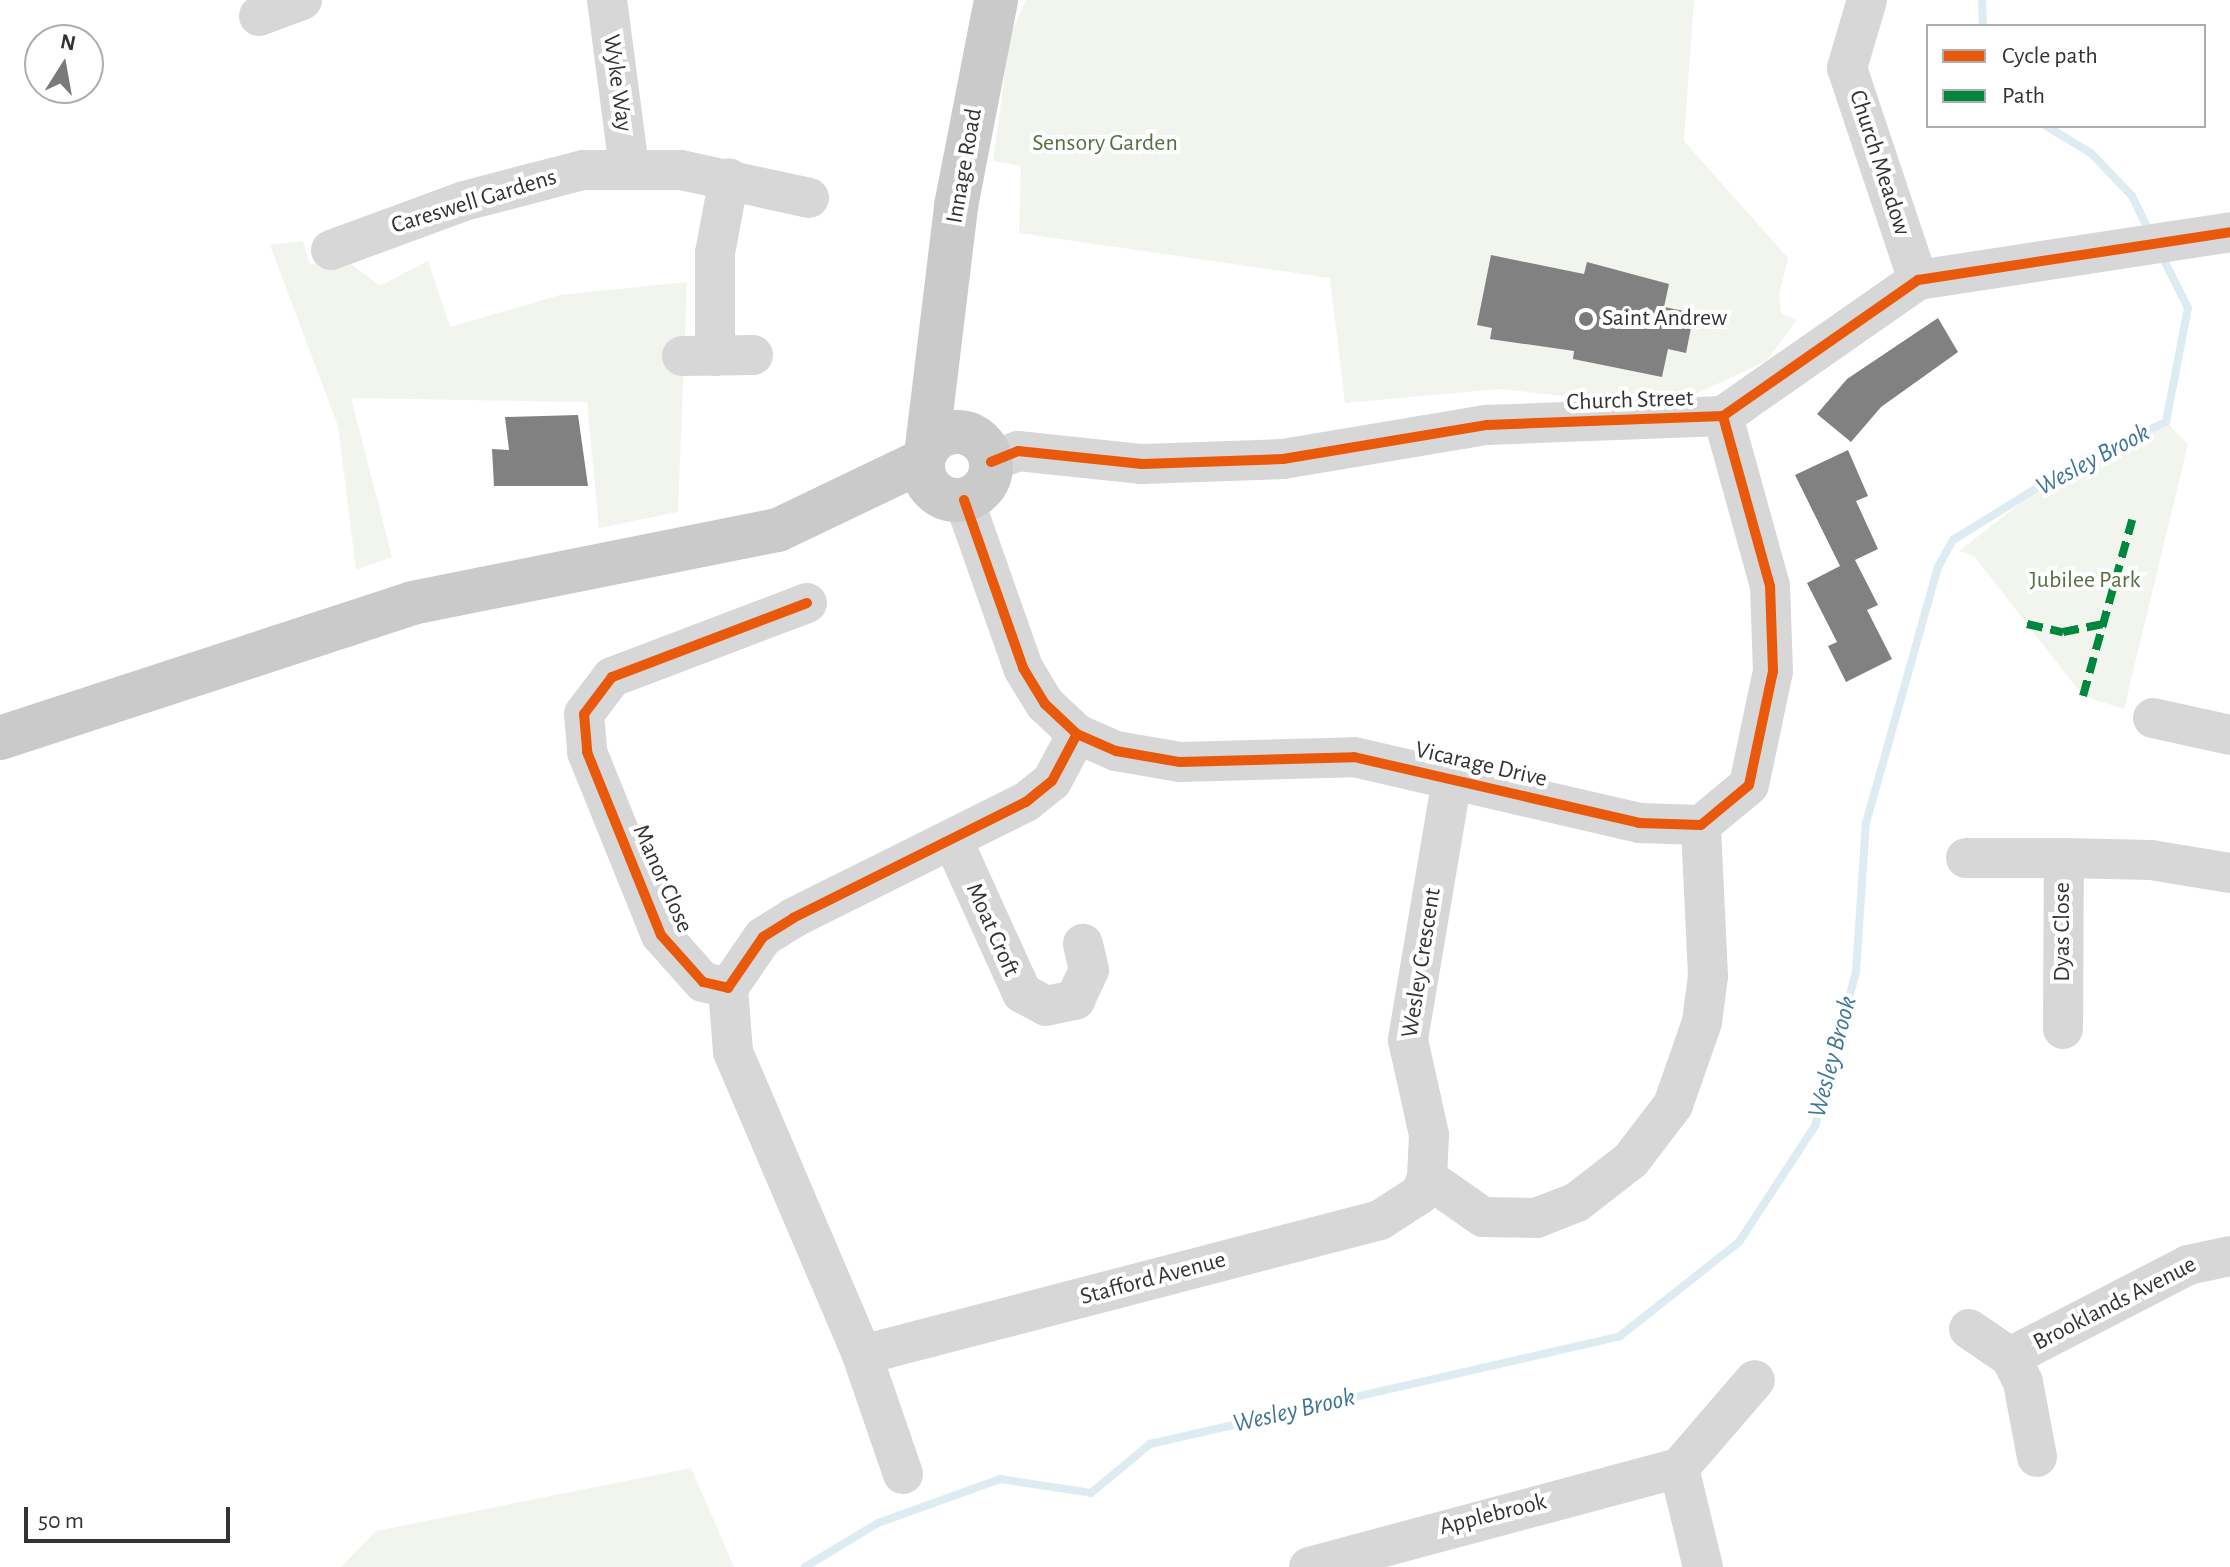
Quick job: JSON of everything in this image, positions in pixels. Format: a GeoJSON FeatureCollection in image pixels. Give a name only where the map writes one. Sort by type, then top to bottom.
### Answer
{"type":"FeatureCollection","features":[{"type":"Feature","properties":{"kind":"main road","name":"Innage Road"},"geometry":{"type":"LineString","coordinates":[[951,451],[943,333],[956,206],[996,0]]}},
{"type":"Feature","properties":{"kind":"main road"},"geometry":{"type":"LineString","coordinates":[[951,451],[981,491],[964,500],[938,495],[951,451]]}},
{"type":"Feature","properties":{"kind":"main road"},"geometry":{"type":"LineString","coordinates":[[0,738],[412,603],[778,530],[951,451]]}},
{"type":"Feature","properties":{"kind":"street"},"geometry":{"type":"LineString","coordinates":[[259,16],[302,0]]}},
{"type":"Feature","properties":{"kind":"street","name":"Wyke Way"},"geometry":{"type":"LineString","coordinates":[[607,0],[629,167]]}},
{"type":"Feature","properties":{"kind":"street","name":"Church Meadow"},"geometry":{"type":"LineString","coordinates":[[1867,0],[1847,68],[1918,280]]}},
{"type":"Feature","properties":{"kind":"street","name":"Careswell Gardens"},"geometry":{"type":"LineString","coordinates":[[358,252],[542,177],[629,167],[729,178],[809,198]]}},
{"type":"Feature","properties":{"kind":"street"},"geometry":{"type":"LineString","coordinates":[[717,356],[715,253],[729,178]]}},
{"type":"Feature","properties":{"kind":"street","name":"Church Street"},"geometry":{"type":"LineString","coordinates":[[951,451],[1018,451],[1142,464],[1283,459],[1487,425],[1723,416],[1918,280],[2230,232]]}},
{"type":"Feature","properties":{"kind":"street"},"geometry":{"type":"LineString","coordinates":[[1427,1178],[1483,1217],[1536,1218],[1596,1190],[1653,1136],[1689,1069],[1702,1022],[1709,924],[1701,825],[1749,785],[1773,671],[1770,586],[1723,416]]}},
{"type":"Feature","properties":{"kind":"street","name":"Vicarage Drive"},"geometry":{"type":"LineString","coordinates":[[964,500],[1023,668],[1045,704],[1077,734],[1116,751],[1180,762],[1354,757],[1639,823],[1701,825]]}},
{"type":"Feature","properties":{"kind":"street","name":"Manor Close"},"geometry":{"type":"LineString","coordinates":[[728,988],[703,982],[661,935],[587,752],[584,714],[612,677],[807,603]]}},
{"type":"Feature","properties":{"kind":"street"},"geometry":{"type":"LineString","coordinates":[[2153,718],[2230,735]]}},
{"type":"Feature","properties":{"kind":"street"},"geometry":{"type":"LineString","coordinates":[[903,1474],[862,1355],[733,1052],[728,988],[773,930],[954,843],[1052,781],[1077,734]]}},
{"type":"Feature","properties":{"kind":"street","name":"Wesley Crescent"},"geometry":{"type":"LineString","coordinates":[[1427,1178],[1429,1135],[1414,1094],[1408,1040],[1452,779]]}},
{"type":"Feature","properties":{"kind":"street","name":"Moat Croft"},"geometry":{"type":"LineString","coordinates":[[954,843],[1022,993],[1046,1006],[1075,1000],[1089,970],[1083,944]]}},
{"type":"Feature","properties":{"kind":"street"},"geometry":{"type":"LineString","coordinates":[[1966,858],[2064,858]]}},
{"type":"Feature","properties":{"kind":"street","name":"Dyas Close"},"geometry":{"type":"LineString","coordinates":[[2063,1029],[2064,858],[2151,860],[2230,873]]}},
{"type":"Feature","properties":{"kind":"street","name":"Stafford Avenue"},"geometry":{"type":"LineString","coordinates":[[862,1355],[1380,1220],[1420,1194],[1427,1178]]}},
{"type":"Feature","properties":{"kind":"street","name":"Brooklands Avenue"},"geometry":{"type":"LineString","coordinates":[[2037,1457],[2023,1382],[2010,1357],[2188,1265],[2230,1256]]}},
{"type":"Feature","properties":{"kind":"street"},"geometry":{"type":"LineString","coordinates":[[1969,1329],[2010,1357]]}},
{"type":"Feature","properties":{"kind":"street"},"geometry":{"type":"LineString","coordinates":[[1703,1567],[1679,1468],[1755,1380]]}},
{"type":"Feature","properties":{"kind":"street","name":"Applebrook"},"geometry":{"type":"LineString","coordinates":[[1309,1567],[1679,1468]]}},
{"type":"Feature","properties":{"kind":"green space","name":"Sensory Garden"},"geometry":{"type":"Polygon","coordinates":[[[1026,0],[1694,0],[1684,141],[1788,258],[1779,295],[1781,313],[1797,320],[1766,361],[1683,400],[1637,404],[1500,389],[1345,403],[1330,278],[1019,233],[1021,166],[993,161],[1010,36],[1026,0]]]}},
{"type":"Feature","properties":{"kind":"green space"},"geometry":{"type":"Polygon","coordinates":[[[303,241],[310,264],[350,263],[380,286],[428,261],[450,327],[560,295],[687,282],[678,512],[599,528],[587,402],[351,398],[392,557],[356,570],[338,426],[270,245],[303,241]]]}},
{"type":"Feature","properties":{"kind":"green space","name":"Jubilee Park"},"geometry":{"type":"Polygon","coordinates":[[[2166,422],[2188,444],[2124,709],[2083,696],[1974,556],[1959,551],[2053,478],[2166,422]]]}},
{"type":"Feature","properties":{"kind":"green space"},"geometry":{"type":"Polygon","coordinates":[[[691,1468],[734,1567],[341,1567],[376,1531],[691,1468]]]}},
{"type":"Feature","properties":{"kind":"building","name":"Saint Andrew"},"geometry":{"type":"Polygon","coordinates":[[[1491,255],[1584,274],[1587,262],[1669,284],[1664,307],[1694,313],[1686,353],[1668,349],[1662,377],[1573,359],[1574,351],[1490,339],[1492,328],[1477,325],[1491,255]]]}},
{"type":"Feature","properties":{"kind":"building"},"geometry":{"type":"Polygon","coordinates":[[[1938,318],[1958,352],[1881,407],[1851,442],[1817,414],[1847,379],[1938,318]]]}},
{"type":"Feature","properties":{"kind":"building"},"geometry":{"type":"Polygon","coordinates":[[[578,415],[588,486],[494,486],[492,449],[509,450],[505,417],[578,415]]]}},
{"type":"Feature","properties":{"kind":"building"},"geometry":{"type":"Polygon","coordinates":[[[1848,450],[1868,496],[1856,501],[1878,549],[1855,560],[1878,605],[1867,610],[1892,659],[1846,682],[1828,646],[1837,642],[1807,583],[1840,566],[1795,475],[1848,450]]]}},
{"type":"Feature","properties":{"kind":"waterway","name":"Wesley Brook"},"geometry":{"type":"LineString","coordinates":[[1982,0],[1983,24]]}},
{"type":"Feature","properties":{"kind":"waterway","name":"Wesley Brook"},"geometry":{"type":"LineString","coordinates":[[2049,128],[2091,153],[2132,196],[2151,235]]}},
{"type":"Feature","properties":{"kind":"waterway","name":"Wesley Brook"},"geometry":{"type":"LineString","coordinates":[[805,1567],[878,1523],[1000,1479],[1091,1493],[1150,1444],[1620,1336],[1739,1242],[1815,1126],[1856,972],[1866,823],[1938,567],[1953,540],[2082,460],[2166,422],[2188,308],[2161,254]]}},
{"type":"Feature","properties":{"kind":"marked path"},"geometry":{"type":"LineString","coordinates":[[2083,696],[2132,520]]}},
{"type":"Feature","properties":{"kind":"marked path"},"geometry":{"type":"LineString","coordinates":[[2027,624],[2063,632],[2103,624]]}},
{"type":"Feature","properties":{"kind":"cycle path"},"geometry":{"type":"LineString","coordinates":[[991,462],[1018,451],[1142,464],[1283,459],[1487,425],[1723,416],[1918,280],[2230,232]]}},
{"type":"Feature","properties":{"kind":"cycle path"},"geometry":{"type":"LineString","coordinates":[[964,500],[1023,668],[1045,704],[1077,734],[1116,751],[1180,762],[1354,757],[1639,823],[1701,825],[1749,785],[1773,671],[1770,586],[1723,416]]}},
{"type":"Feature","properties":{"kind":"cycle path"},"geometry":{"type":"LineString","coordinates":[[807,603],[612,677],[584,714],[587,752],[661,935],[703,982],[728,988],[763,937],[793,918],[1026,802],[1052,781],[1077,734]]}},
{"type":"Feature","properties":{"kind":"place","name":"Saint Andrew"},"geometry":{"type":"Point","coordinates":[1586,319]}}]}
